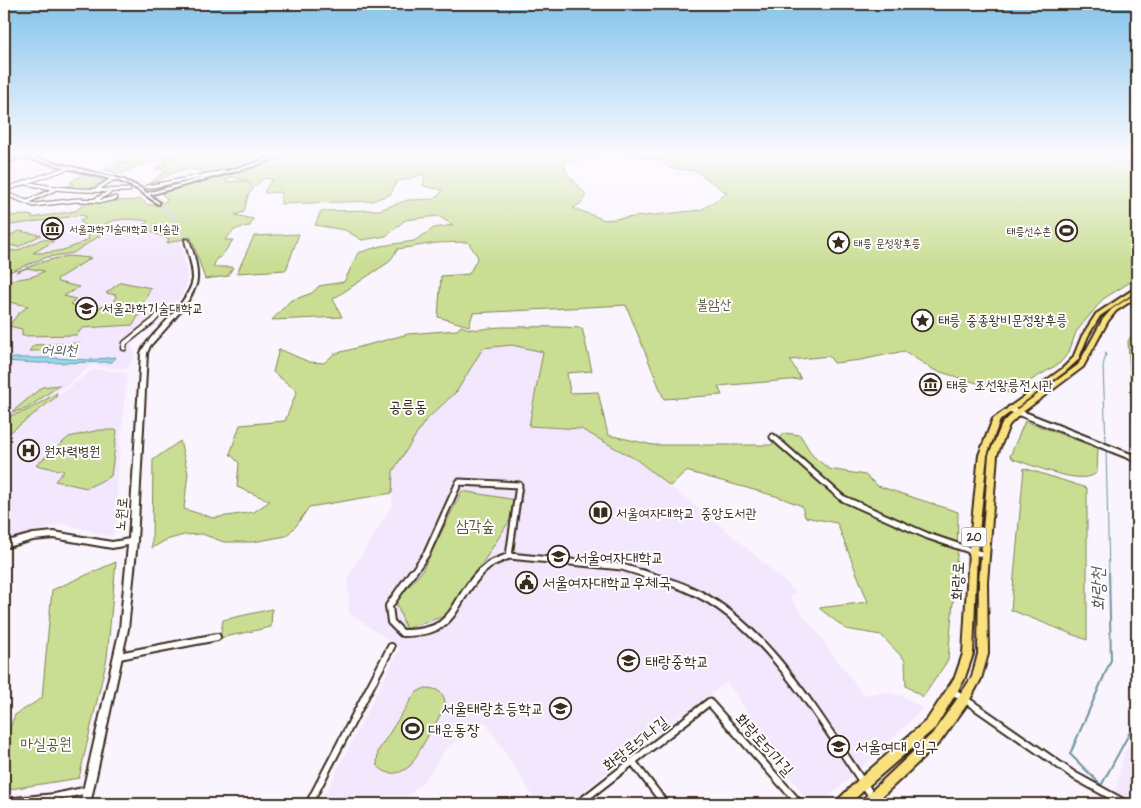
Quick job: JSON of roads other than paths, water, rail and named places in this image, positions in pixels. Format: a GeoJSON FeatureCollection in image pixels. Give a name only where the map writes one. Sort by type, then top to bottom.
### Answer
{"type":"FeatureCollection","features":[{"type":"Feature","properties":{"kind":"main road"},"geometry":{"type":"LineString","coordinates":[[140,191],[158,203]]}},
{"type":"Feature","properties":{"kind":"main road"},"geometry":{"type":"LineString","coordinates":[[147,194],[159,191]]}},
{"type":"Feature","properties":{"kind":"main road","name":"노원로"},"geometry":{"type":"LineString","coordinates":[[85,804],[124,629],[133,541],[144,353],[147,346],[186,299],[194,285],[194,273],[187,240]]}},
{"type":"Feature","properties":{"kind":"main road","name":"화랑로"},"geometry":{"type":"LineString","coordinates":[[869,801],[936,738],[976,679],[983,654],[984,554],[993,455],[1006,424],[1014,411],[1076,359],[1085,336],[1098,315],[1137,289]]}},
{"type":"Feature","properties":{"kind":"main road","name":"화랑로"},"geometry":{"type":"LineString","coordinates":[[842,804],[863,783],[931,724],[959,680],[968,654],[973,551],[983,455],[997,419],[1014,411],[1081,366],[1105,320],[1114,310],[1137,296]]}},
{"type":"Feature","properties":{"kind":"main road"},"geometry":{"type":"LineString","coordinates":[[4,545],[33,537],[54,535],[112,545],[133,541]]}},
{"type":"Feature","properties":{"kind":"street"},"geometry":{"type":"LineString","coordinates":[[27,202],[53,191]]}},
{"type":"Feature","properties":{"kind":"street"},"geometry":{"type":"LineString","coordinates":[[83,191],[88,191]]}},
{"type":"Feature","properties":{"kind":"street"},"geometry":{"type":"LineString","coordinates":[[77,200],[88,191]]}},
{"type":"Feature","properties":{"kind":"street"},"geometry":{"type":"LineString","coordinates":[[107,191],[117,191]]}},
{"type":"Feature","properties":{"kind":"street"},"geometry":{"type":"LineString","coordinates":[[94,200],[112,191]]}},
{"type":"Feature","properties":{"kind":"street"},"geometry":{"type":"LineString","coordinates":[[4,192],[34,205],[116,198]]}},
{"type":"Feature","properties":{"kind":"street"},"geometry":{"type":"LineString","coordinates":[[124,348],[125,343],[153,321],[163,310]]}},
{"type":"Feature","properties":{"kind":"street"},"geometry":{"type":"LineString","coordinates":[[1014,411],[1137,459]]}},
{"type":"Feature","properties":{"kind":"street"},"geometry":{"type":"LineString","coordinates":[[772,437],[842,498],[928,536],[984,554]]}},
{"type":"Feature","properties":{"kind":"street"},"geometry":{"type":"LineString","coordinates":[[509,556],[519,485],[459,482],[427,553],[389,606],[388,615],[392,625],[402,633],[420,633],[448,621],[478,574],[492,563],[509,556],[622,567],[689,589],[730,614],[778,660],[863,783],[869,801]]}},
{"type":"Feature","properties":{"kind":"street"},"geometry":{"type":"LineString","coordinates":[[119,656],[216,637]]}},
{"type":"Feature","properties":{"kind":"street"},"geometry":{"type":"LineString","coordinates":[[309,804],[391,647]]}},
{"type":"Feature","properties":{"kind":"street"},"geometry":{"type":"LineString","coordinates":[[952,691],[1076,776],[1126,804]]}},
{"type":"Feature","properties":{"kind":"street","name":"화랑로51나길"},"geometry":{"type":"LineString","coordinates":[[578,804],[709,702]]}},
{"type":"Feature","properties":{"kind":"street","name":"화랑로51가길"},"geometry":{"type":"LineString","coordinates":[[709,702],[797,801],[794,804]]}},
{"type":"Feature","properties":{"kind":"street"},"geometry":{"type":"LineString","coordinates":[[633,762],[665,804]]}},
{"type":"Feature","properties":{"kind":"street"},"geometry":{"type":"LineString","coordinates":[[4,802],[55,797],[89,790]]}},
{"type":"Feature","properties":{"kind":"water"},"geometry":{"type":"Polygon","coordinates":[[[116,357],[112,362],[38,363],[4,361],[4,358],[90,360],[116,357]]]}},
{"type":"Feature","properties":{"kind":"waterway","name":"화랑천"},"geometry":{"type":"LineString","coordinates":[[1106,353],[1103,366],[1106,444]]}},
{"type":"Feature","properties":{"kind":"waterway","name":"화랑천"},"geometry":{"type":"LineString","coordinates":[[1106,448],[1109,574]]}},
{"type":"Feature","properties":{"kind":"waterway","name":"화랑천"},"geometry":{"type":"LineString","coordinates":[[1101,788],[1101,785],[1070,754],[1111,660],[1109,573]]}},
{"type":"Feature","properties":{"kind":"waterway"},"geometry":{"type":"LineString","coordinates":[[1102,784],[1137,719]]}},
{"type":"Feature","properties":{"kind":"waterway","name":"화랑천"},"geometry":{"type":"LineString","coordinates":[[1100,804],[1101,794]]}},
{"type":"Feature","properties":{"kind":"tunnel"},"geometry":{"type":"LineString","coordinates":[[158,203],[172,214],[187,240]]}},
{"type":"Feature","properties":{"kind":"place","name":"서울과학기술대학교 미술관"},"geometry":{"type":"Point","coordinates":[53,229]}},
{"type":"Feature","properties":{"kind":"place","name":"태릉선수촌"},"geometry":{"type":"Point","coordinates":[1067,231]}},
{"type":"Feature","properties":{"kind":"place","name":"태릉 문정왕후릉"},"geometry":{"type":"Point","coordinates":[838,243]}},
{"type":"Feature","properties":{"kind":"place","name":"서울과학기술대학교"},"geometry":{"type":"Point","coordinates":[86,308]}},
{"type":"Feature","properties":{"kind":"place","name":"태릉 중종왕비문정왕후릉"},"geometry":{"type":"Point","coordinates":[922,320]}},
{"type":"Feature","properties":{"kind":"place","name":"태릉 조선왕릉전시관"},"geometry":{"type":"Point","coordinates":[930,385]}},
{"type":"Feature","properties":{"kind":"place","name":"원자력병원"},"geometry":{"type":"Point","coordinates":[28,451]}},
{"type":"Feature","properties":{"kind":"place","name":"서울여자대학교 중앙도서관"},"geometry":{"type":"Point","coordinates":[600,513]}},
{"type":"Feature","properties":{"kind":"place","name":"서울여자대학교"},"geometry":{"type":"Point","coordinates":[558,557]}},
{"type":"Feature","properties":{"kind":"place","name":"서울여자대학교우체국"},"geometry":{"type":"Point","coordinates":[526,582]}},
{"type":"Feature","properties":{"kind":"place","name":"태랑중학교"},"geometry":{"type":"Point","coordinates":[629,661]}},
{"type":"Feature","properties":{"kind":"place","name":"서울태랑초등학교"},"geometry":{"type":"Point","coordinates":[560,708]}},
{"type":"Feature","properties":{"kind":"place","name":"대운동장"},"geometry":{"type":"Point","coordinates":[412,729]}},
{"type":"Feature","properties":{"kind":"place","name":"서울여대 입구"},"geometry":{"type":"Point","coordinates":[839,746]}},
{"type":"Feature","properties":{"kind":"district","name":"공릉동"},"geometry":{"type":"Point","coordinates":[408,406]}},
{"type":"Feature","properties":{"kind":"park label","name":"불암산"},"geometry":{"type":"Point","coordinates":[714,304]}},
{"type":"Feature","properties":{"kind":"park label","name":"삼각숲"},"geometry":{"type":"Point","coordinates":[475,525]}},
{"type":"Feature","properties":{"kind":"park label","name":"마실공원"},"geometry":{"type":"Point","coordinates":[46,743]}},
{"type":"Feature","properties":{"kind":"water label","name":"어의천"},"geometry":{"type":"Point","coordinates":[59,350]}}]}
